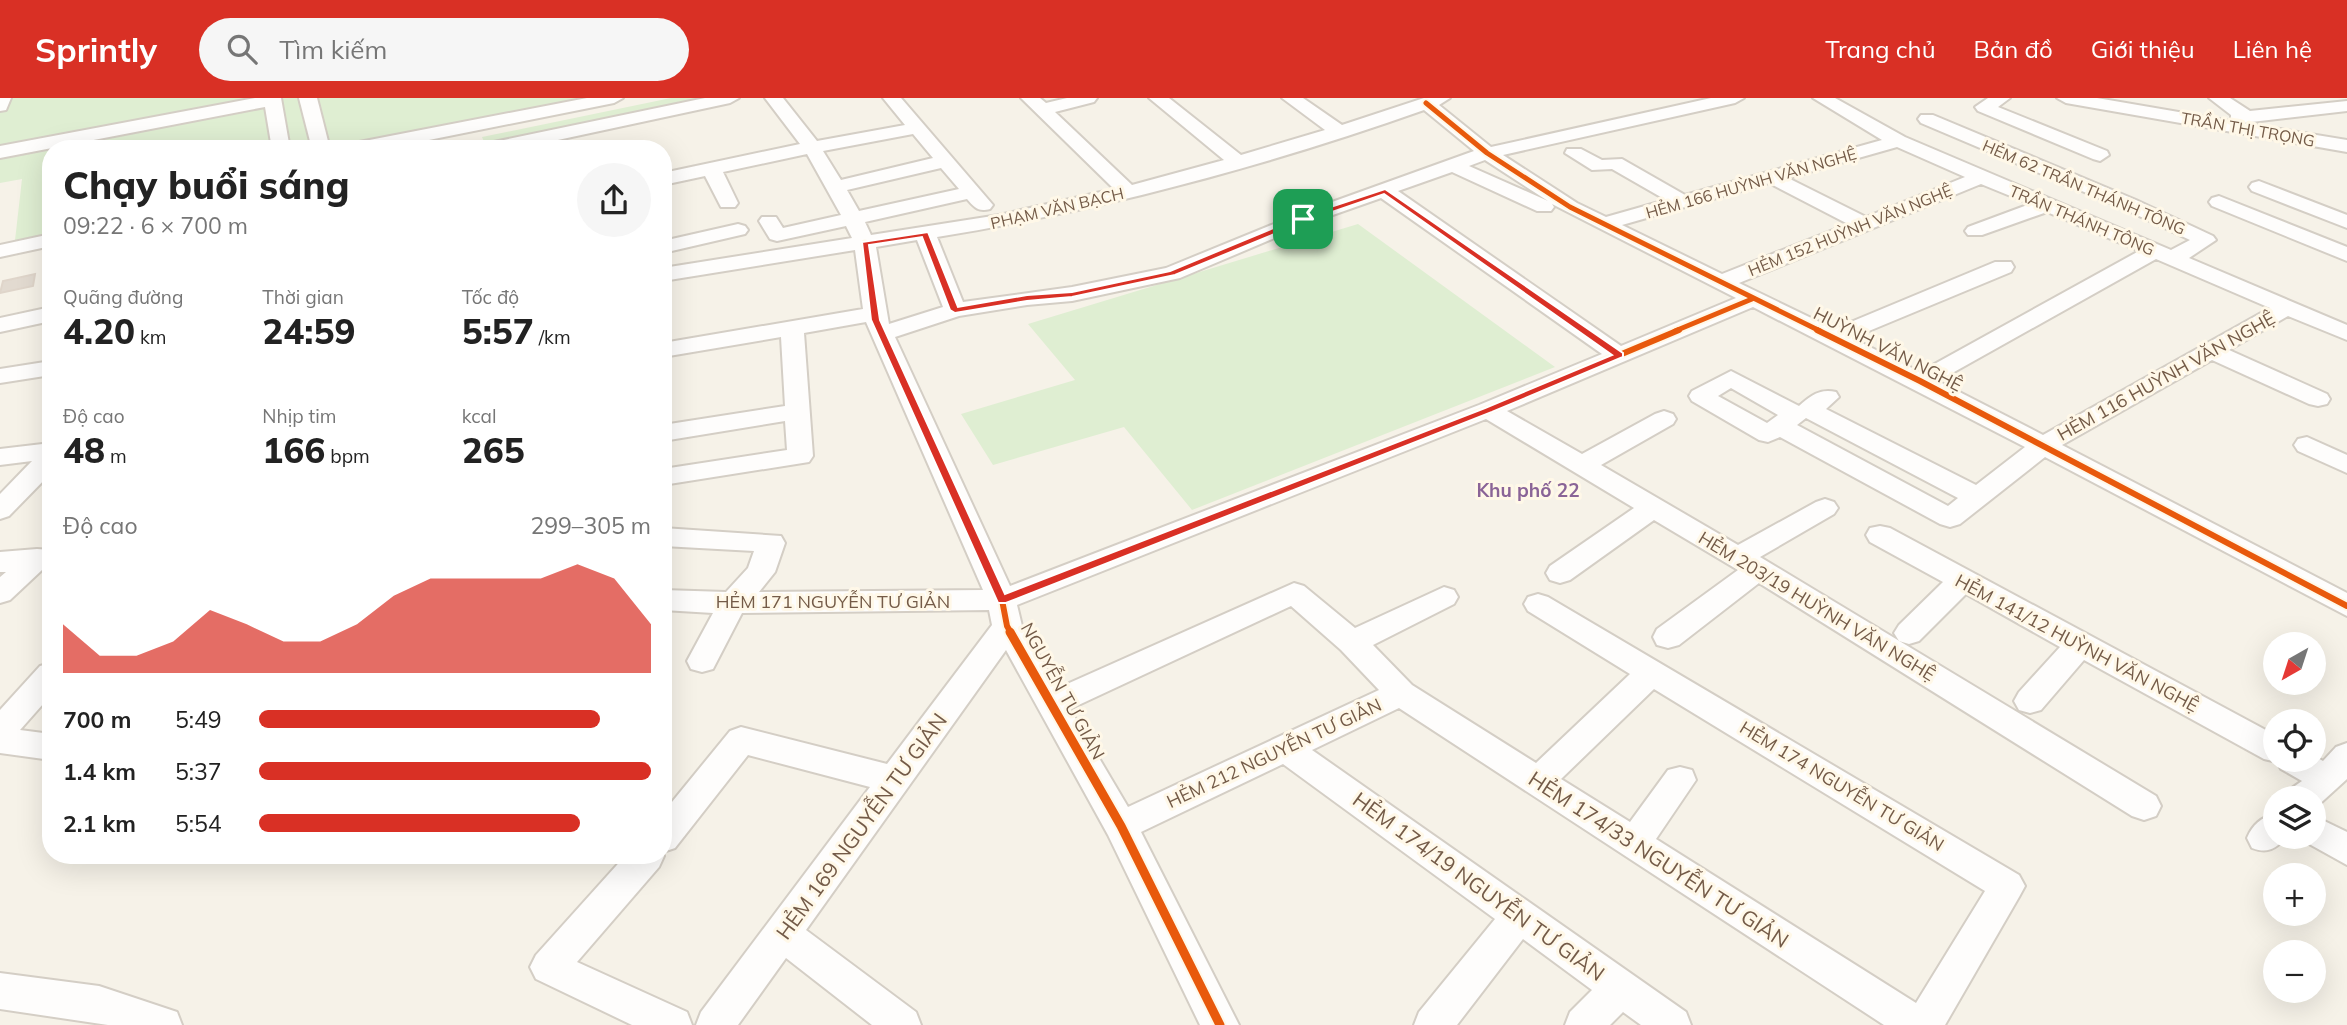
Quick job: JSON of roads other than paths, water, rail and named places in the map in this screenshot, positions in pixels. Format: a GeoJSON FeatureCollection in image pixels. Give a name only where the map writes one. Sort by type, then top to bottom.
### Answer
{"type":"FeatureCollection","features":[{"type":"Feature","properties":{"kind":"street"},"geometry":{"type":"LineString","coordinates":[[0,106],[2,98]]}},
{"type":"Feature","properties":{"kind":"street"},"geometry":{"type":"LineString","coordinates":[[133,121],[220,98]]}},
{"type":"Feature","properties":{"kind":"street"},"geometry":{"type":"LineString","coordinates":[[403,140],[614,98]]}},
{"type":"Feature","properties":{"kind":"street"},"geometry":{"type":"LineString","coordinates":[[532,140],[730,98]]}},
{"type":"Feature","properties":{"kind":"street"},"geometry":{"type":"LineString","coordinates":[[775,98],[812,147],[859,231]]}},
{"type":"Feature","properties":{"kind":"street"},"geometry":{"type":"LineString","coordinates":[[892,98],[999,221]]}},
{"type":"Feature","properties":{"kind":"street"},"geometry":{"type":"LineString","coordinates":[[1035,104],[1088,98]]}},
{"type":"Feature","properties":{"kind":"street"},"geometry":{"type":"LineString","coordinates":[[1158,98],[1238,162]]}},
{"type":"Feature","properties":{"kind":"street"},"geometry":{"type":"LineString","coordinates":[[1292,98],[1339,131]]}},
{"type":"Feature","properties":{"kind":"street"},"geometry":{"type":"LineString","coordinates":[[672,349],[792,330],[878,324],[1027,298],[1072,294],[1172,273],[1303,219],[1487,153],[1734,98]]}},
{"type":"Feature","properties":{"kind":"street","name":"TRẦN THÁNH TÔNG"},"geometry":{"type":"LineString","coordinates":[[1822,98],[1890,136],[1981,177],[2288,307],[2341,324]]}},
{"type":"Feature","properties":{"kind":"street"},"geometry":{"type":"LineString","coordinates":[[2001,98],[1984,107],[2101,155]]}},
{"type":"Feature","properties":{"kind":"street","name":"TRẦN THỊ TRỌNG"},"geometry":{"type":"LineString","coordinates":[[2066,98],[2347,146]]}},
{"type":"Feature","properties":{"kind":"street"},"geometry":{"type":"LineString","coordinates":[[2218,98],[2247,117]]}},
{"type":"Feature","properties":{"kind":"street"},"geometry":{"type":"LineString","coordinates":[[0,152],[55,136],[133,121],[308,101],[319,140]]}},
{"type":"Feature","properties":{"kind":"street","name":"PHẠM VĂN BẠCH"},"geometry":{"type":"LineString","coordinates":[[672,273],[859,231],[925,234],[999,221],[1128,192],[1238,162],[1434,101]]}},
{"type":"Feature","properties":{"kind":"street","name":"HUỲNH VĂN NGHỆ"},"geometry":{"type":"LineString","coordinates":[[1434,101],[1487,153],[1570,207],[1920,381],[2347,606]]}},
{"type":"Feature","properties":{"kind":"street"},"geometry":{"type":"LineString","coordinates":[[273,103],[279,140]]}},
{"type":"Feature","properties":{"kind":"street"},"geometry":{"type":"LineString","coordinates":[[1035,104],[1128,192]]}},
{"type":"Feature","properties":{"kind":"street"},"geometry":{"type":"LineString","coordinates":[[2203,122],[2347,106]]}},
{"type":"Feature","properties":{"kind":"street","name":"HẺM 166 HUỲNH VĂN NGHỆ"},"geometry":{"type":"LineString","coordinates":[[1604,224],[1772,177],[1890,136],[1935,116]]}},
{"type":"Feature","properties":{"kind":"street","name":"HẺM 62 TRẦN THÁNH TÔNG"},"geometry":{"type":"LineString","coordinates":[[1935,116],[2206,240],[2164,255]]}},
{"type":"Feature","properties":{"kind":"street"},"geometry":{"type":"LineString","coordinates":[[672,177],[812,147],[919,128]]}},
{"type":"Feature","properties":{"kind":"street"},"geometry":{"type":"LineString","coordinates":[[446,132],[467,137],[468,140]]}},
{"type":"Feature","properties":{"kind":"street"},"geometry":{"type":"LineString","coordinates":[[0,139],[55,136]]}},
{"type":"Feature","properties":{"kind":"street"},"geometry":{"type":"LineString","coordinates":[[860,139],[882,162]]}},
{"type":"Feature","properties":{"kind":"street"},"geometry":{"type":"LineString","coordinates":[[1574,153],[1599,166],[1615,163],[1683,202]]}},
{"type":"Feature","properties":{"kind":"street"},"geometry":{"type":"LineString","coordinates":[[834,187],[946,161]]}},
{"type":"Feature","properties":{"kind":"street"},"geometry":{"type":"LineString","coordinates":[[1454,166],[1550,210],[1570,207]]}},
{"type":"Feature","properties":{"kind":"street"},"geometry":{"type":"LineString","coordinates":[[711,169],[728,204]]}},
{"type":"Feature","properties":{"kind":"street"},"geometry":{"type":"LineString","coordinates":[[1772,177],[1865,224]]}},
{"type":"Feature","properties":{"kind":"street","name":"HẺM 152 HUỲNH VĂN NGHỆ"},"geometry":{"type":"LineString","coordinates":[[1720,283],[1981,177]]}},
{"type":"Feature","properties":{"kind":"street"},"geometry":{"type":"LineString","coordinates":[[2259,187],[2347,222]]}},
{"type":"Feature","properties":{"kind":"street"},"geometry":{"type":"LineString","coordinates":[[1385,191],[1619,355]]}},
{"type":"Feature","properties":{"kind":"street"},"geometry":{"type":"LineString","coordinates":[[769,221],[777,235],[859,231],[972,192]]}},
{"type":"Feature","properties":{"kind":"street"},"geometry":{"type":"LineString","coordinates":[[2219,202],[2347,255]]}},
{"type":"Feature","properties":{"kind":"street"},"geometry":{"type":"LineString","coordinates":[[1975,231],[2047,205]]}},
{"type":"Feature","properties":{"kind":"street"},"geometry":{"type":"LineString","coordinates":[[672,245],[738,230]]}},
{"type":"Feature","properties":{"kind":"street","name":"NGUYỄN TƯ GIẢN"},"geometry":{"type":"LineString","coordinates":[[859,231],[878,324],[1005,613],[1052,704],[1121,825],[1220,1025]]}},
{"type":"Feature","properties":{"kind":"street"},"geometry":{"type":"LineString","coordinates":[[925,234],[955,310]]}},
{"type":"Feature","properties":{"kind":"street"},"geometry":{"type":"LineString","coordinates":[[0,251],[42,242]]}},
{"type":"Feature","properties":{"kind":"street"},"geometry":{"type":"LineString","coordinates":[[1920,381],[2164,255]]}},
{"type":"Feature","properties":{"kind":"street"},"geometry":{"type":"LineString","coordinates":[[1833,338],[2003,267]]}},
{"type":"Feature","properties":{"kind":"street"},"geometry":{"type":"LineString","coordinates":[[1005,613],[1752,299]]}},
{"type":"Feature","properties":{"kind":"street","name":"HẺM 116 HUỲNH VĂN NGHỆ"},"geometry":{"type":"LineString","coordinates":[[1779,426],[1950,518],[2044,445],[2288,307]]}},
{"type":"Feature","properties":{"kind":"street"},"geometry":{"type":"LineString","coordinates":[[0,325],[42,316]]}},
{"type":"Feature","properties":{"kind":"street"},"geometry":{"type":"LineString","coordinates":[[672,476],[800,456],[792,330]]}},
{"type":"Feature","properties":{"kind":"street"},"geometry":{"type":"LineString","coordinates":[[2212,351],[2318,399]]}},
{"type":"Feature","properties":{"kind":"street"},"geometry":{"type":"LineString","coordinates":[[0,376],[42,369]]}},
{"type":"Feature","properties":{"kind":"street"},"geometry":{"type":"LineString","coordinates":[[1826,397],[1809,410],[1976,496]]}},
{"type":"Feature","properties":{"kind":"street","name":"HẺM 203/19 HUỲNH VĂN NGHỆ"},"geometry":{"type":"LineString","coordinates":[[1488,410],[1748,563],[2144,806]]}},
{"type":"Feature","properties":{"kind":"street"},"geometry":{"type":"LineString","coordinates":[[672,432],[799,411]]}},
{"type":"Feature","properties":{"kind":"street"},"geometry":{"type":"LineString","coordinates":[[1582,465],[1664,419]]}},
{"type":"Feature","properties":{"kind":"street"},"geometry":{"type":"LineString","coordinates":[[2306,445],[2347,465]]}},
{"type":"Feature","properties":{"kind":"street"},"geometry":{"type":"LineString","coordinates":[[0,457],[42,452]]}},
{"type":"Feature","properties":{"kind":"street"},"geometry":{"type":"LineString","coordinates":[[0,510],[42,466]]}},
{"type":"Feature","properties":{"kind":"street"},"geometry":{"type":"LineString","coordinates":[[1560,573],[1653,507]]}},
{"type":"Feature","properties":{"kind":"street"},"geometry":{"type":"LineString","coordinates":[[1668,637],[1748,563],[1825,508]]}},
{"type":"Feature","properties":{"kind":"street","name":"HẺM 141/12 HUỲNH VĂN NGHỆ"},"geometry":{"type":"LineString","coordinates":[[1880,535],[2263,743]]}},
{"type":"Feature","properties":{"kind":"street"},"geometry":{"type":"LineString","coordinates":[[672,538],[771,543],[761,572],[733,603],[702,661]]}},
{"type":"Feature","properties":{"kind":"street"},"geometry":{"type":"LineString","coordinates":[[0,562],[42,559]]}},
{"type":"Feature","properties":{"kind":"street"},"geometry":{"type":"LineString","coordinates":[[0,593],[42,561]]}},
{"type":"Feature","properties":{"kind":"street"},"geometry":{"type":"LineString","coordinates":[[1909,634],[1962,581]]}},
{"type":"Feature","properties":{"kind":"street","name":"HẺM 212 NGUYỄN TƯ GIẢN"},"geometry":{"type":"LineString","coordinates":[[1052,704],[1294,593],[1352,642],[1401,693],[1121,825]]}},
{"type":"Feature","properties":{"kind":"street"},"geometry":{"type":"LineString","coordinates":[[1352,642],[1444,597]]}},
{"type":"Feature","properties":{"kind":"street","name":"HẺM 171 NGUYỄN TƯ GIẢN"},"geometry":{"type":"LineString","coordinates":[[672,600],[1005,613]]}},
{"type":"Feature","properties":{"kind":"street","name":"HẺM 174 NGUYỄN TƯ GIẢN"},"geometry":{"type":"LineString","coordinates":[[1538,604],[2007,886],[1924,1025]]}},
{"type":"Feature","properties":{"kind":"street","name":"HẺM 169 NGUYỄN TƯ GIẢN"},"geometry":{"type":"LineString","coordinates":[[715,1025],[894,779],[1005,613]]}},
{"type":"Feature","properties":{"kind":"street"},"geometry":{"type":"LineString","coordinates":[[2030,701],[2080,644]]}},
{"type":"Feature","properties":{"kind":"street"},"geometry":{"type":"LineString","coordinates":[[1538,781],[1652,672]]}},
{"type":"Feature","properties":{"kind":"street"},"geometry":{"type":"LineString","coordinates":[[0,694],[41,685]]}},
{"type":"Feature","properties":{"kind":"street"},"geometry":{"type":"LineString","coordinates":[[0,730],[41,685]]}},
{"type":"Feature","properties":{"kind":"street","name":"HẺM 174/33 NGUYỄN TƯ GIẢN"},"geometry":{"type":"LineString","coordinates":[[1401,693],[1917,1025]]}},
{"type":"Feature","properties":{"kind":"street"},"geometry":{"type":"LineString","coordinates":[[0,740],[42,746]]}},
{"type":"Feature","properties":{"kind":"street"},"geometry":{"type":"LineString","coordinates":[[672,827],[741,740],[894,779]]}},
{"type":"Feature","properties":{"kind":"street","name":"HẺM 174/19 NGUYỄN TƯ GIẢN"},"geometry":{"type":"LineString","coordinates":[[1285,748],[1672,1025]]}},
{"type":"Feature","properties":{"kind":"street"},"geometry":{"type":"LineString","coordinates":[[1634,843],[1680,780]]}},
{"type":"Feature","properties":{"kind":"street"},"geometry":{"type":"LineString","coordinates":[[2326,837],[2347,850]]}},
{"type":"Feature","properties":{"kind":"street"},"geometry":{"type":"LineString","coordinates":[[641,864],[549,967],[673,1025]]}},
{"type":"Feature","properties":{"kind":"street"},"geometry":{"type":"LineString","coordinates":[[1433,1025],[1520,916]]}},
{"type":"Feature","properties":{"kind":"street"},"geometry":{"type":"LineString","coordinates":[[783,934],[902,1025]]}},
{"type":"Feature","properties":{"kind":"street"},"geometry":{"type":"LineString","coordinates":[[1584,1025],[1620,988]]}},
{"type":"Feature","properties":{"kind":"street"},"geometry":{"type":"LineString","coordinates":[[0,990],[99,1004],[163,1025]]}},
{"type":"Feature","properties":{"kind":"district","name":"Khu phố 22"},"geometry":{"type":"Point","coordinates":[1528,490]}}]}
